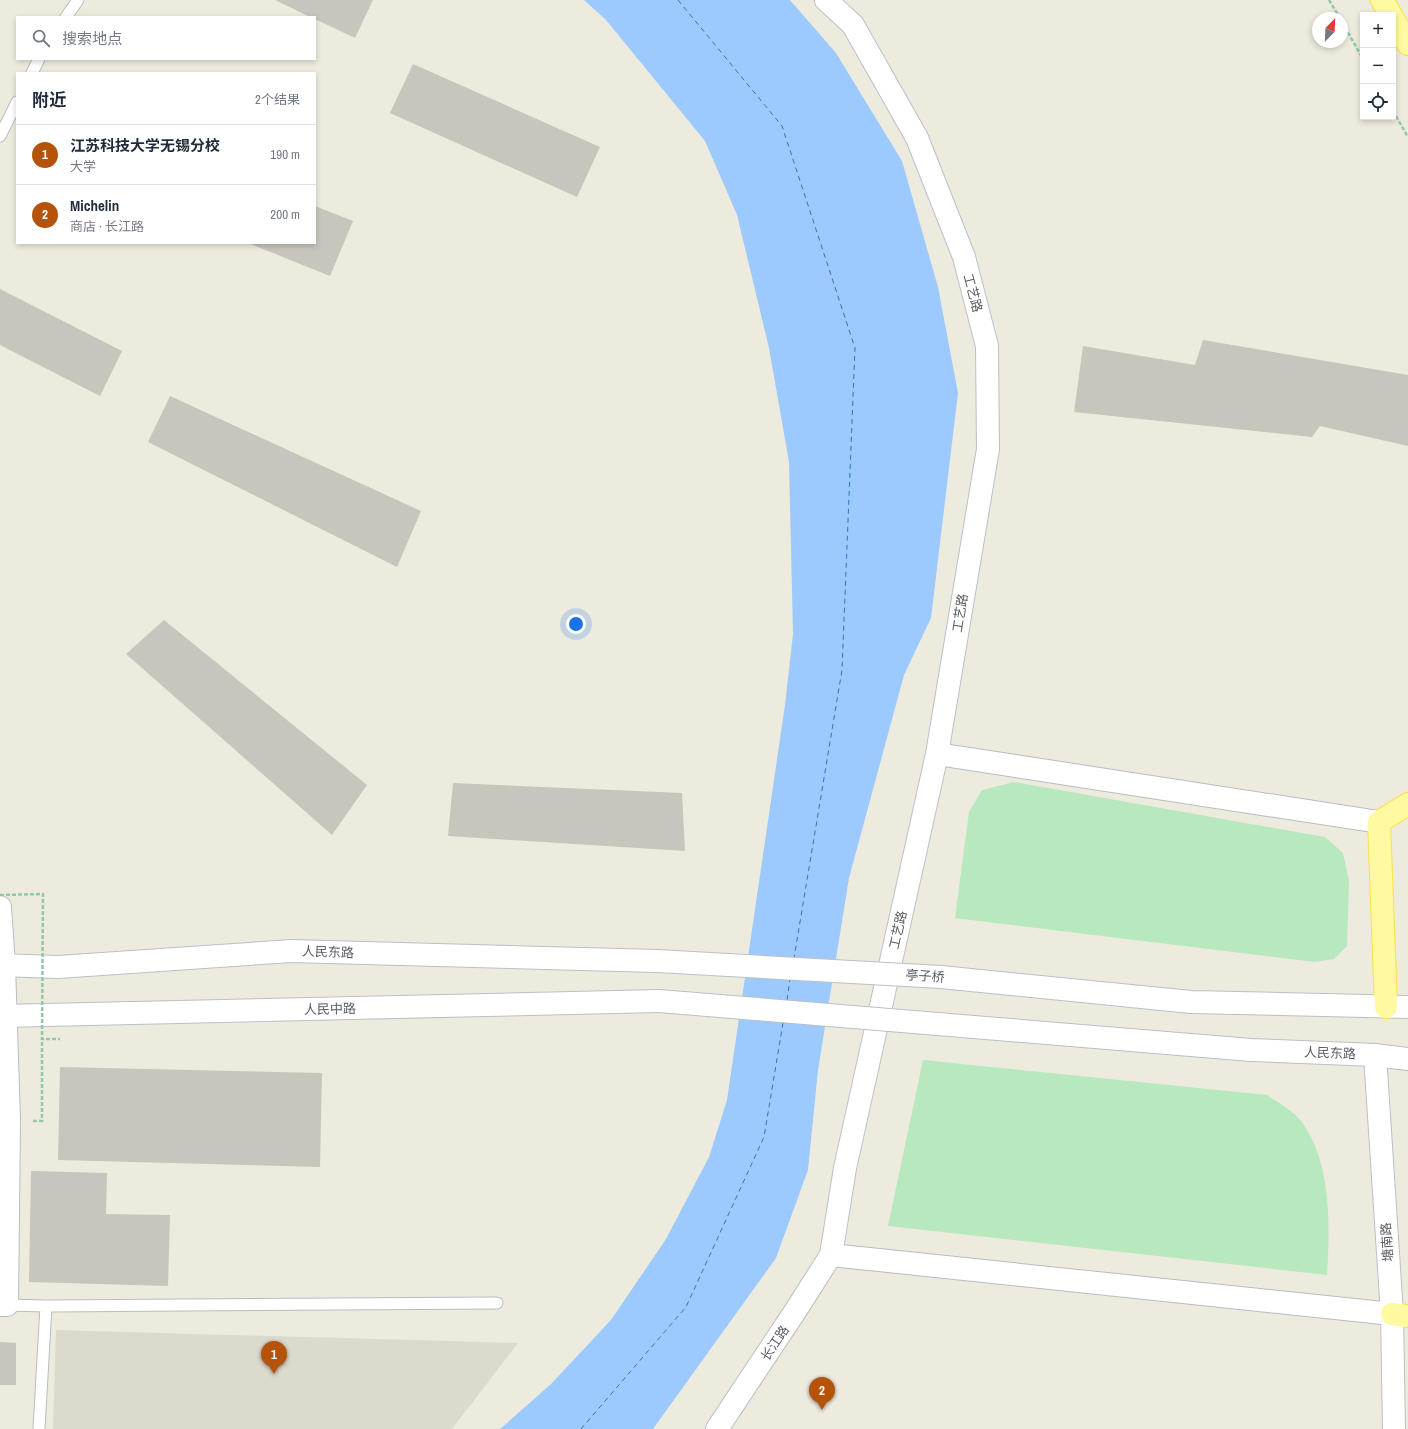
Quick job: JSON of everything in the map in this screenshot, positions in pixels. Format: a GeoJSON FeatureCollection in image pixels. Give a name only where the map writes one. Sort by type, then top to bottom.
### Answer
{"type":"FeatureCollection","features":[{"type":"Feature","properties":{"kind":"main road","name":"工艺路"},"geometry":{"type":"LineString","coordinates":[[826,0],[853,25],[917,138],[964,257],[987,346],[988,449],[937,754],[845,1168],[831,1255]]}},
{"type":"Feature","properties":{"kind":"main road"},"geometry":{"type":"LineString","coordinates":[[1382,0],[1389,12]]}},
{"type":"Feature","properties":{"kind":"main road"},"geometry":{"type":"LineString","coordinates":[[1396,24],[1408,44]]}},
{"type":"Feature","properties":{"kind":"main road"},"geometry":{"type":"LineString","coordinates":[[937,754],[1379,822],[1408,804]]}},
{"type":"Feature","properties":{"kind":"main road"},"geometry":{"type":"LineString","coordinates":[[1379,822],[1386,1008]]}},
{"type":"Feature","properties":{"kind":"main road"},"geometry":{"type":"LineString","coordinates":[[0,907],[3,1016],[10,1120],[3,1305]]}},
{"type":"Feature","properties":{"kind":"main road","name":"人民东路"},"geometry":{"type":"LineString","coordinates":[[2,965],[58,967],[291,951],[657,962]]}},
{"type":"Feature","properties":{"kind":"main road","name":"亭子桥"},"geometry":{"type":"LineString","coordinates":[[657,962],[941,977],[1191,1002],[1386,1008],[1408,1007]]}},
{"type":"Feature","properties":{"kind":"main road","name":"人民中路"},"geometry":{"type":"LineString","coordinates":[[3,1016],[659,1001],[938,1024]]}},
{"type":"Feature","properties":{"kind":"main road","name":"人民东路"},"geometry":{"type":"LineString","coordinates":[[938,1024],[1251,1050],[1375,1055],[1408,1059]]}},
{"type":"Feature","properties":{"kind":"main road","name":"塘南路"},"geometry":{"type":"LineString","coordinates":[[1375,1055],[1400,1315],[1394,1429]]}},
{"type":"Feature","properties":{"kind":"main road"},"geometry":{"type":"LineString","coordinates":[[831,1255],[1400,1315]]}},
{"type":"Feature","properties":{"kind":"main road","name":"长江路"},"geometry":{"type":"LineString","coordinates":[[717,1429],[831,1255]]}},
{"type":"Feature","properties":{"kind":"lane"},"geometry":{"type":"LineString","coordinates":[[67,16],[78,0]]}},
{"type":"Feature","properties":{"kind":"lane"},"geometry":{"type":"LineString","coordinates":[[32,72],[38,60]]}},
{"type":"Feature","properties":{"kind":"lane"},"geometry":{"type":"LineString","coordinates":[[0,136],[16,104]]}},
{"type":"Feature","properties":{"kind":"lane"},"geometry":{"type":"LineString","coordinates":[[3,1305],[498,1303]]}},
{"type":"Feature","properties":{"kind":"lane"},"geometry":{"type":"LineString","coordinates":[[39,1429],[46,1306]]}},
{"type":"Feature","properties":{"kind":"path"},"geometry":{"type":"LineString","coordinates":[[1329,0],[1336,12]]}},
{"type":"Feature","properties":{"kind":"path"},"geometry":{"type":"LineString","coordinates":[[1348,33],[1360,54]]}},
{"type":"Feature","properties":{"kind":"path"},"geometry":{"type":"LineString","coordinates":[[1396,116],[1408,137]]}},
{"type":"Feature","properties":{"kind":"path"},"geometry":{"type":"LineString","coordinates":[[0,895],[42,894],[42,1122]]}},
{"type":"Feature","properties":{"kind":"path"},"geometry":{"type":"LineString","coordinates":[[42,1039],[60,1039]]}},
{"type":"Feature","properties":{"kind":"shaded area"},"geometry":{"type":"Polygon","coordinates":[[[56,1330],[518,1343],[452,1429],[53,1429],[56,1330]]]}},
{"type":"Feature","properties":{"kind":"green space"},"geometry":{"type":"Polygon","coordinates":[[[1014,782],[1325,837],[1343,853],[1349,881],[1347,946],[1334,959],[1314,962],[955,918],[969,812],[982,790],[1014,782]]]}},
{"type":"Feature","properties":{"kind":"green space"},"geometry":{"type":"Polygon","coordinates":[[[923,1060],[1267,1095],[1298,1117],[1311,1137],[1319,1155],[1327,1195],[1329,1236],[1327,1275],[888,1226],[923,1060]]]}},
{"type":"Feature","properties":{"kind":"water"},"geometry":{"type":"Polygon","coordinates":[[[584,0],[790,0],[836,53],[902,161],[938,287],[958,393],[931,618],[904,675],[849,878],[818,1070],[808,1170],[776,1258],[653,1429],[500,1429],[551,1384],[611,1320],[666,1239],[709,1157],[727,1100],[785,705],[793,634],[789,462],[769,348],[737,215],[705,141],[606,20],[584,0]]]}},
{"type":"Feature","properties":{"kind":"building"},"geometry":{"type":"Polygon","coordinates":[[[275,0],[373,0],[355,38],[316,19],[316,16],[308,16],[275,0]]]}},
{"type":"Feature","properties":{"kind":"building"},"geometry":{"type":"Polygon","coordinates":[[[413,64],[600,147],[577,197],[390,113],[413,64]]]}},
{"type":"Feature","properties":{"kind":"building"},"geometry":{"type":"Polygon","coordinates":[[[316,206],[353,221],[330,276],[250,244],[316,244],[316,206]]]}},
{"type":"Feature","properties":{"kind":"building"},"geometry":{"type":"Polygon","coordinates":[[[0,289],[122,351],[100,396],[0,345],[0,289]]]}},
{"type":"Feature","properties":{"kind":"building"},"geometry":{"type":"Polygon","coordinates":[[[1203,340],[1408,375],[1408,446],[1320,426],[1312,437],[1074,412],[1083,346],[1195,365],[1203,340]]]}},
{"type":"Feature","properties":{"kind":"building"},"geometry":{"type":"Polygon","coordinates":[[[170,396],[421,511],[397,567],[148,442],[170,396]]]}},
{"type":"Feature","properties":{"kind":"building"},"geometry":{"type":"Polygon","coordinates":[[[164,620],[367,785],[332,835],[126,654],[164,620]]]}},
{"type":"Feature","properties":{"kind":"building"},"geometry":{"type":"Polygon","coordinates":[[[453,783],[682,793],[685,851],[448,836],[453,783]]]}},
{"type":"Feature","properties":{"kind":"building"},"geometry":{"type":"Polygon","coordinates":[[[60,1067],[322,1073],[320,1167],[58,1160],[60,1067]]]}},
{"type":"Feature","properties":{"kind":"building"},"geometry":{"type":"Polygon","coordinates":[[[31,1171],[107,1173],[106,1214],[170,1215],[168,1286],[29,1282],[31,1171]]]}},
{"type":"Feature","properties":{"kind":"building"},"geometry":{"type":"Polygon","coordinates":[[[0,1342],[16,1343],[16,1385],[0,1385],[0,1342]]]}},
{"type":"Feature","properties":{"kind":"ferry route"},"geometry":{"type":"LineString","coordinates":[[678,0],[782,126],[855,348],[842,670],[794,958]]}},
{"type":"Feature","properties":{"kind":"ferry route"},"geometry":{"type":"LineString","coordinates":[[787,1000],[790,979]]}},
{"type":"Feature","properties":{"kind":"ferry route"},"geometry":{"type":"LineString","coordinates":[[581,1429],[686,1307],[764,1137],[783,1023]]}},
{"type":"Feature","properties":{"kind":"place","name":"江苏科技大学无锡分校"},"geometry":{"type":"Point","coordinates":[274,1374]}},
{"type":"Feature","properties":{"kind":"place","name":"Michelin"},"geometry":{"type":"Point","coordinates":[822,1410]}}]}
